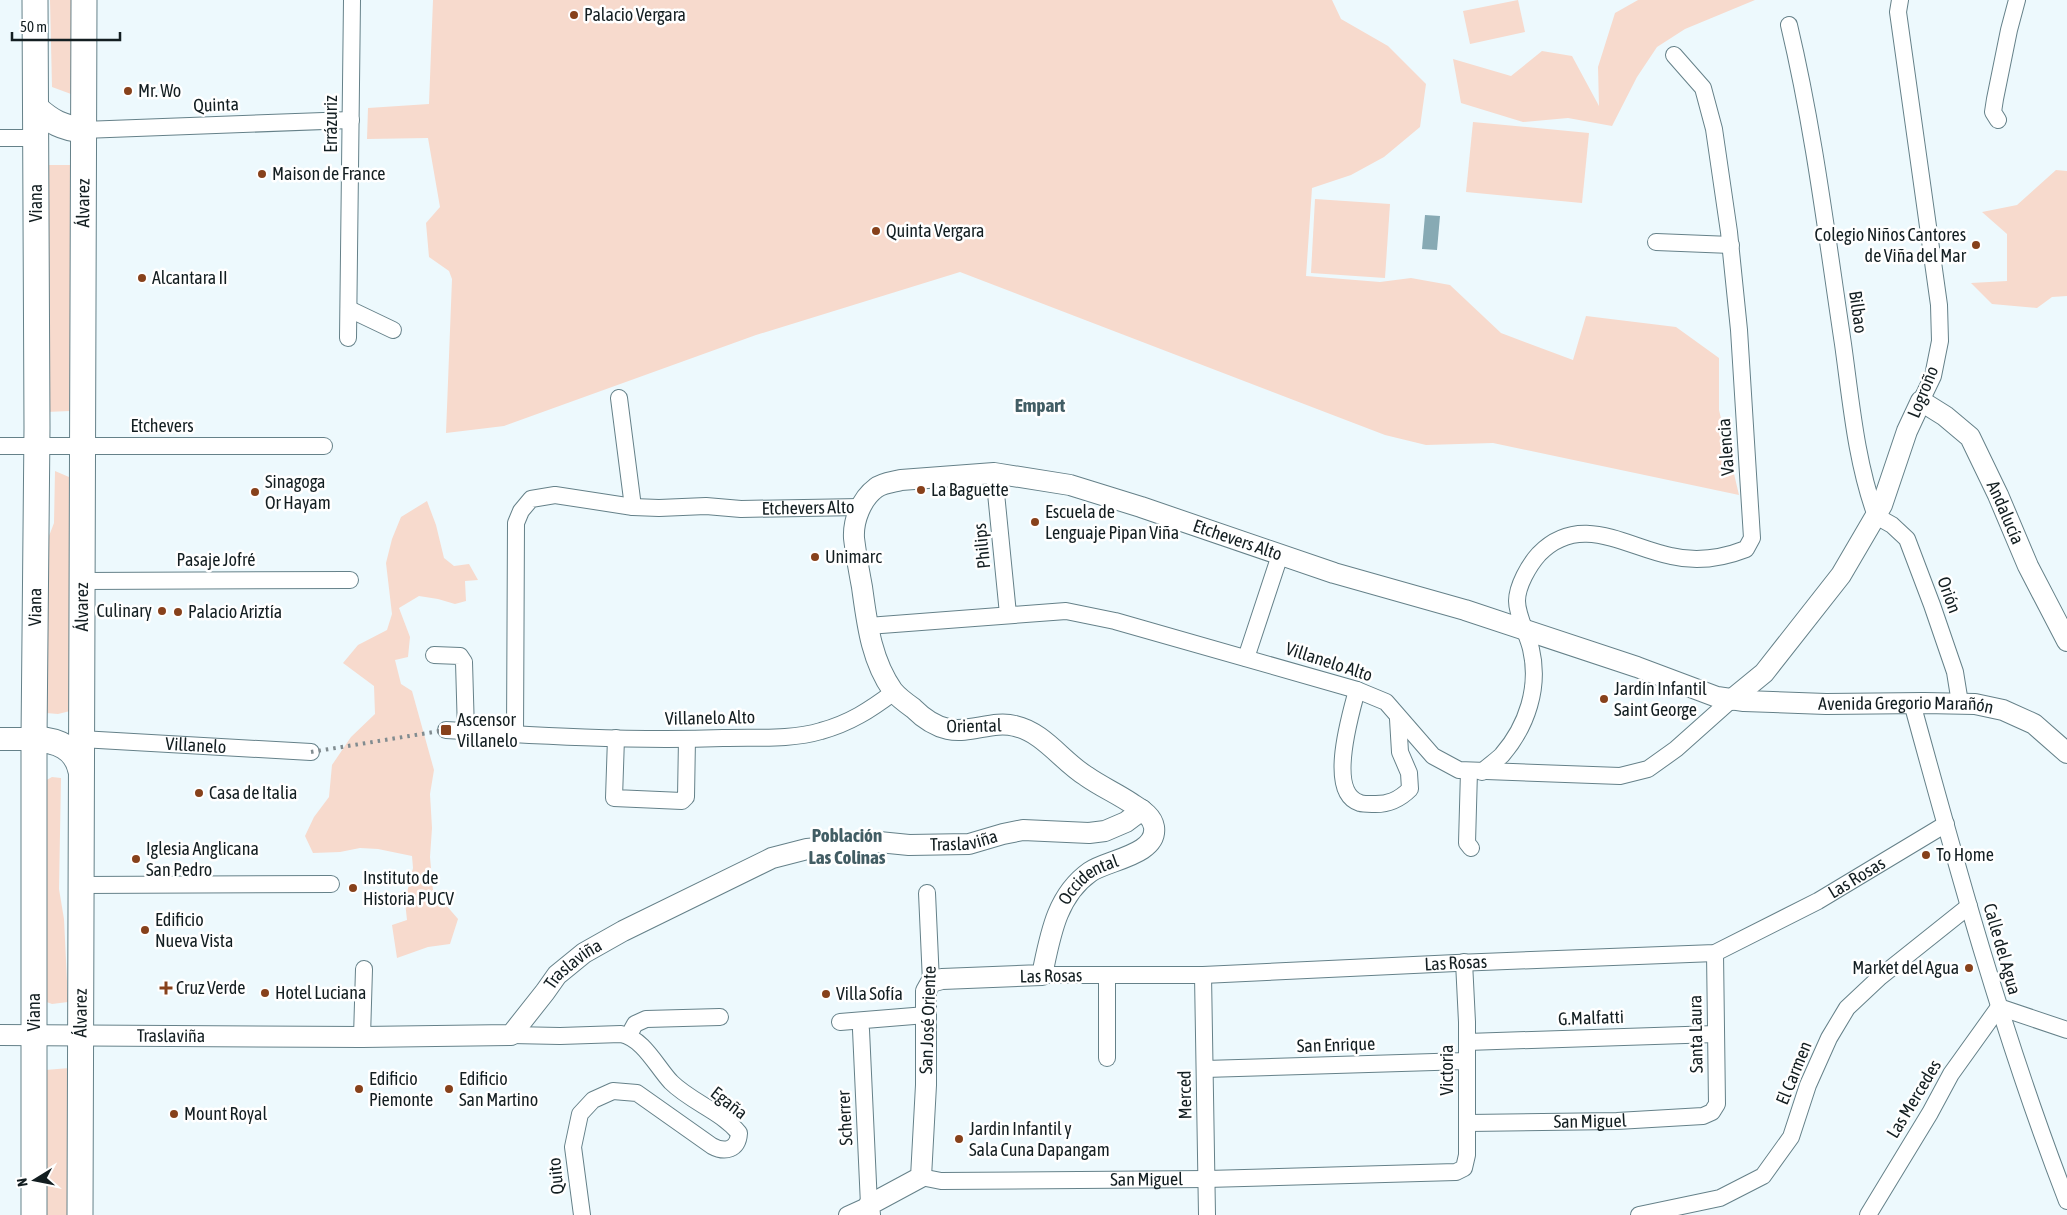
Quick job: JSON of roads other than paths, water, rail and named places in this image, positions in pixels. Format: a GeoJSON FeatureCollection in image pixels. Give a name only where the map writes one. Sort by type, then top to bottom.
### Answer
{"type":"FeatureCollection","features":[{"type":"Feature","properties":{"kind":"main road","name":"Viana"},"geometry":{"type":"LineString","coordinates":[[34,1215],[35,0]]}},
{"type":"Feature","properties":{"kind":"main road","name":"Álvarez"},"geometry":{"type":"LineString","coordinates":[[80,1215],[84,0]]}},
{"type":"Feature","properties":{"kind":"main road"},"geometry":{"type":"LineString","coordinates":[[36,108],[58,125],[83,130]]}},
{"type":"Feature","properties":{"kind":"main road"},"geometry":{"type":"LineString","coordinates":[[0,739],[51,740],[64,745],[76,756],[81,771]]}},
{"type":"Feature","properties":{"kind":"street","name":"Errázuriz"},"geometry":{"type":"LineString","coordinates":[[348,338],[352,0]]}},
{"type":"Feature","properties":{"kind":"street","name":"Logroño"},"geometry":{"type":"LineString","coordinates":[[1731,700],[1764,673],[1841,575],[1882,505],[1907,431],[1933,376],[1940,341],[1939,305],[1898,12],[1900,0]]}},
{"type":"Feature","properties":{"kind":"street"},"geometry":{"type":"LineString","coordinates":[[1998,120],[1993,112],[2009,30],[2017,0]]}},
{"type":"Feature","properties":{"kind":"street","name":"Bilbao"},"geometry":{"type":"LineString","coordinates":[[1789,25],[1820,188],[1857,442],[1876,516]]}},
{"type":"Feature","properties":{"kind":"street","name":"Valencia"},"geometry":{"type":"LineString","coordinates":[[1525,630],[1517,602],[1524,574],[1539,554],[1557,540],[1580,535],[1603,534],[1672,557],[1702,559],[1730,555],[1746,549],[1752,538],[1739,330],[1731,245],[1714,129],[1703,88],[1674,55]]}},
{"type":"Feature","properties":{"kind":"street","name":"Quinta"},"geometry":{"type":"LineString","coordinates":[[83,130],[351,120]]}},
{"type":"Feature","properties":{"kind":"street"},"geometry":{"type":"LineString","coordinates":[[0,138],[36,138]]}},
{"type":"Feature","properties":{"kind":"street"},"geometry":{"type":"LineString","coordinates":[[1656,242],[1731,245]]}},
{"type":"Feature","properties":{"kind":"street"},"geometry":{"type":"LineString","coordinates":[[348,308],[393,330]]}},
{"type":"Feature","properties":{"kind":"street"},"geometry":{"type":"LineString","coordinates":[[619,398],[633,506]]}},
{"type":"Feature","properties":{"kind":"street","name":"Andalucía"},"geometry":{"type":"LineString","coordinates":[[1921,401],[1945,416],[1970,437],[1998,495],[2028,566],[2067,641]]}},
{"type":"Feature","properties":{"kind":"street","name":"Etchevers"},"geometry":{"type":"LineString","coordinates":[[0,446],[324,446]]}},
{"type":"Feature","properties":{"kind":"street","name":"Etchevers Alto"},"geometry":{"type":"LineString","coordinates":[[516,735],[516,523],[521,510],[530,499],[555,495],[660,508],[706,506],[741,509],[860,507],[876,488],[887,483],[901,480],[994,473],[1070,486],[1141,507],[1365,583],[1447,604],[1731,700]]}},
{"type":"Feature","properties":{"kind":"street","name":"Philips"},"geometry":{"type":"LineString","coordinates":[[994,473],[1008,614]]}},
{"type":"Feature","properties":{"kind":"street","name":"Oriental"},"geometry":{"type":"LineString","coordinates":[[860,507],[854,536],[868,626],[873,651],[894,692],[923,718],[951,730],[1002,724],[1017,726],[1032,733],[1086,776],[1142,810]]}},
{"type":"Feature","properties":{"kind":"street","name":"Orión"},"geometry":{"type":"LineString","coordinates":[[1876,516],[1892,524],[1907,539],[1955,672],[1960,703]]}},
{"type":"Feature","properties":{"kind":"street"},"geometry":{"type":"LineString","coordinates":[[1246,658],[1280,555]]}},
{"type":"Feature","properties":{"kind":"street","name":"Pasaje Jofré"},"geometry":{"type":"LineString","coordinates":[[82,581],[350,580]]}},
{"type":"Feature","properties":{"kind":"street","name":"Villanelo Alto"},"geometry":{"type":"LineString","coordinates":[[868,626],[1066,611],[1115,621],[1357,690],[1386,702],[1398,719],[1432,756],[1459,770],[1620,776],[1648,769],[1676,749],[1731,700]]}},
{"type":"Feature","properties":{"kind":"street"},"geometry":{"type":"LineString","coordinates":[[1471,848],[1467,843],[1475,771],[1501,756],[1516,737],[1526,717],[1533,691],[1532,649],[1525,630]]}},
{"type":"Feature","properties":{"kind":"street"},"geometry":{"type":"LineString","coordinates":[[434,656],[460,656],[464,662],[466,732]]}},
{"type":"Feature","properties":{"kind":"street"},"geometry":{"type":"LineString","coordinates":[[1357,690],[1344,743],[1343,759],[1344,780],[1348,794],[1359,803],[1375,804],[1390,802],[1401,798],[1410,789],[1408,773],[1400,752],[1398,719]]}},
{"type":"Feature","properties":{"kind":"street","name":"Villanelo Alto"},"geometry":{"type":"LineString","coordinates":[[446,730],[516,735],[616,738],[782,737],[819,732],[850,722],[894,692]]}},
{"type":"Feature","properties":{"kind":"street","name":"Avenida Gregorio Marañón"},"geometry":{"type":"LineString","coordinates":[[1731,700],[1826,704],[1960,703],[2003,710],[2034,724],[2067,753]]}},
{"type":"Feature","properties":{"kind":"street","name":"Calle del Agua"},"geometry":{"type":"LineString","coordinates":[[1912,703],[1999,1007],[2039,1129],[2067,1201]]}},
{"type":"Feature","properties":{"kind":"street"},"geometry":{"type":"LineString","coordinates":[[616,738],[614,798],[682,801],[686,797],[687,739]]}},
{"type":"Feature","properties":{"kind":"street","name":"Villanelo"},"geometry":{"type":"LineString","coordinates":[[82,739],[311,752]]}},
{"type":"Feature","properties":{"kind":"street","name":"Occidental"},"geometry":{"type":"LineString","coordinates":[[1042,975],[1054,922],[1063,903],[1076,885],[1090,872],[1136,853],[1150,842],[1154,834],[1154,827],[1142,810]]}},
{"type":"Feature","properties":{"kind":"street","name":"Traslaviña"},"geometry":{"type":"LineString","coordinates":[[0,1035],[362,1037],[510,1035],[546,992],[557,975],[584,953],[623,931],[772,858],[807,849],[879,842],[909,845],[969,844],[1023,830],[1089,833],[1105,831],[1126,822],[1142,810]]}},
{"type":"Feature","properties":{"kind":"street","name":"Las Rosas"},"geometry":{"type":"LineString","coordinates":[[932,982],[942,979],[1042,975],[1203,975],[1464,962],[1715,953],[1818,901],[1946,824]]}},
{"type":"Feature","properties":{"kind":"street"},"geometry":{"type":"LineString","coordinates":[[81,885],[331,884]]}},
{"type":"Feature","properties":{"kind":"street","name":"San José Oriente"},"geometry":{"type":"LineString","coordinates":[[921,1177],[926,1085],[926,991],[932,982],[927,893]]}},
{"type":"Feature","properties":{"kind":"street","name":"El Carmen"},"geometry":{"type":"LineString","coordinates":[[1639,1215],[1720,1198],[1762,1176],[1791,1137],[1808,1085],[1829,1038],[1847,1008],[1880,977],[1969,906]]}},
{"type":"Feature","properties":{"kind":"street","name":"Santa Laura"},"geometry":{"type":"LineString","coordinates":[[1712,1112],[1717,1104],[1715,953]]}},
{"type":"Feature","properties":{"kind":"street","name":"Victoria"},"geometry":{"type":"LineString","coordinates":[[1456,1172],[1464,1168],[1468,1123],[1464,962]]}},
{"type":"Feature","properties":{"kind":"street"},"geometry":{"type":"LineString","coordinates":[[362,1037],[364,969]]}},
{"type":"Feature","properties":{"kind":"street"},"geometry":{"type":"LineString","coordinates":[[1108,975],[1108,1058]]}},
{"type":"Feature","properties":{"kind":"street","name":"Merced"},"geometry":{"type":"LineString","coordinates":[[1203,975],[1208,1215]]}},
{"type":"Feature","properties":{"kind":"street"},"geometry":{"type":"LineString","coordinates":[[1999,1007],[2067,1030]]}},
{"type":"Feature","properties":{"kind":"street","name":"Las Mercedes"},"geometry":{"type":"LineString","coordinates":[[1868,1215],[1930,1113],[1951,1074],[1999,1007]]}},
{"type":"Feature","properties":{"kind":"street"},"geometry":{"type":"LineString","coordinates":[[840,1022],[926,1015]]}},
{"type":"Feature","properties":{"kind":"street"},"geometry":{"type":"LineString","coordinates":[[510,1035],[622,1034],[629,1036],[635,1024],[646,1020],[720,1017]]}},
{"type":"Feature","properties":{"kind":"street","name":"Scherrer"},"geometry":{"type":"LineString","coordinates":[[861,1030],[870,1210]]}},
{"type":"Feature","properties":{"kind":"street","name":"G.Malfatti"},"geometry":{"type":"LineString","coordinates":[[1467,1042],[1716,1034]]}},
{"type":"Feature","properties":{"kind":"street","name":"Egaña"},"geometry":{"type":"LineString","coordinates":[[575,1132],[580,1114],[593,1100],[613,1091],[637,1093],[721,1151],[729,1150],[734,1146],[739,1136],[737,1130],[671,1082],[640,1044],[629,1036]]}},
{"type":"Feature","properties":{"kind":"street","name":"San Enrique"},"geometry":{"type":"LineString","coordinates":[[1205,1069],[1467,1062]]}},
{"type":"Feature","properties":{"kind":"street","name":"San Miguel"},"geometry":{"type":"LineString","coordinates":[[1468,1123],[1617,1121],[1704,1116],[1712,1112]]}},
{"type":"Feature","properties":{"kind":"street","name":"Quito"},"geometry":{"type":"LineString","coordinates":[[575,1132],[573,1147],[582,1215]]}},
{"type":"Feature","properties":{"kind":"street","name":"San Miguel"},"geometry":{"type":"LineString","coordinates":[[921,1177],[941,1181],[1207,1179],[1456,1172]]}},
{"type":"Feature","properties":{"kind":"street"},"geometry":{"type":"LineString","coordinates":[[847,1215],[870,1210],[921,1177]]}},
{"type":"Feature","properties":{"kind":"water"},"geometry":{"type":"Polygon","coordinates":[[[1425,215],[1440,216],[1437,250],[1422,249],[1425,215]]]}},
{"type":"Feature","properties":{"kind":"railway"},"geometry":{"type":"LineString","coordinates":[[311,752],[446,730]]}},
{"type":"Feature","properties":{"kind":"place","name":"Palacio Vergara"},"geometry":{"type":"Point","coordinates":[574,15]}},
{"type":"Feature","properties":{"kind":"place","name":"Mr. Wo"},"geometry":{"type":"Point","coordinates":[128,91]}},
{"type":"Feature","properties":{"kind":"place","name":"Maison de France"},"geometry":{"type":"Point","coordinates":[262,174]}},
{"type":"Feature","properties":{"kind":"place","name":"Quinta Vergara"},"geometry":{"type":"Point","coordinates":[876,231]}},
{"type":"Feature","properties":{"kind":"place","name":"Colegio Niños Cantores de Viña del Mar"},"geometry":{"type":"Point","coordinates":[1976,245]}},
{"type":"Feature","properties":{"kind":"place","name":"Alcantara II"},"geometry":{"type":"Point","coordinates":[142,278]}},
{"type":"Feature","properties":{"kind":"place","name":"La Baguette"},"geometry":{"type":"Point","coordinates":[921,490]}},
{"type":"Feature","properties":{"kind":"place","name":"Sinagoga Or Hayam"},"geometry":{"type":"Point","coordinates":[255,492]}},
{"type":"Feature","properties":{"kind":"place","name":"Escuela de Lenguaje Pipan Viña"},"geometry":{"type":"Point","coordinates":[1035,522]}},
{"type":"Feature","properties":{"kind":"place","name":"Unimarc"},"geometry":{"type":"Point","coordinates":[815,557]}},
{"type":"Feature","properties":{"kind":"place","name":"Culinary"},"geometry":{"type":"Point","coordinates":[162,611]}},
{"type":"Feature","properties":{"kind":"place","name":"Palacio Ariztía"},"geometry":{"type":"Point","coordinates":[178,612]}},
{"type":"Feature","properties":{"kind":"place","name":"Jardín Infantil Saint George"},"geometry":{"type":"Point","coordinates":[1604,699]}},
{"type":"Feature","properties":{"kind":"place","name":"Ascensor Villanelo"},"geometry":{"type":"Point","coordinates":[446,730]}},
{"type":"Feature","properties":{"kind":"place","name":"Casa de Italia"},"geometry":{"type":"Point","coordinates":[199,793]}},
{"type":"Feature","properties":{"kind":"place","name":"To Home"},"geometry":{"type":"Point","coordinates":[1926,855]}},
{"type":"Feature","properties":{"kind":"place","name":"Iglesia Anglicana San Pedro"},"geometry":{"type":"Point","coordinates":[136,859]}},
{"type":"Feature","properties":{"kind":"place","name":"Instituto de Historia PUCV"},"geometry":{"type":"Point","coordinates":[353,888]}},
{"type":"Feature","properties":{"kind":"place","name":"Edificio Nueva Vista"},"geometry":{"type":"Point","coordinates":[145,930]}},
{"type":"Feature","properties":{"kind":"place","name":"Market del Agua"},"geometry":{"type":"Point","coordinates":[1969,968]}},
{"type":"Feature","properties":{"kind":"place","name":"Cruz Verde"},"geometry":{"type":"Point","coordinates":[166,988]}},
{"type":"Feature","properties":{"kind":"place","name":"Hotel Luciana"},"geometry":{"type":"Point","coordinates":[265,993]}},
{"type":"Feature","properties":{"kind":"place","name":"Villa Sofía"},"geometry":{"type":"Point","coordinates":[826,994]}},
{"type":"Feature","properties":{"kind":"place","name":"Edificio Piemonte"},"geometry":{"type":"Point","coordinates":[359,1089]}},
{"type":"Feature","properties":{"kind":"place","name":"Edificio San Martino"},"geometry":{"type":"Point","coordinates":[449,1089]}},
{"type":"Feature","properties":{"kind":"place","name":"Mount Royal"},"geometry":{"type":"Point","coordinates":[174,1114]}},
{"type":"Feature","properties":{"kind":"place","name":"Jardin Infantil y Sala Cuna Dapangam"},"geometry":{"type":"Point","coordinates":[959,1139]}},
{"type":"Feature","properties":{"kind":"district","name":"Empart"},"geometry":{"type":"Point","coordinates":[1040,405]}},
{"type":"Feature","properties":{"kind":"district","name":"Población Las Colinas"},"geometry":{"type":"Point","coordinates":[847,846]}}]}
